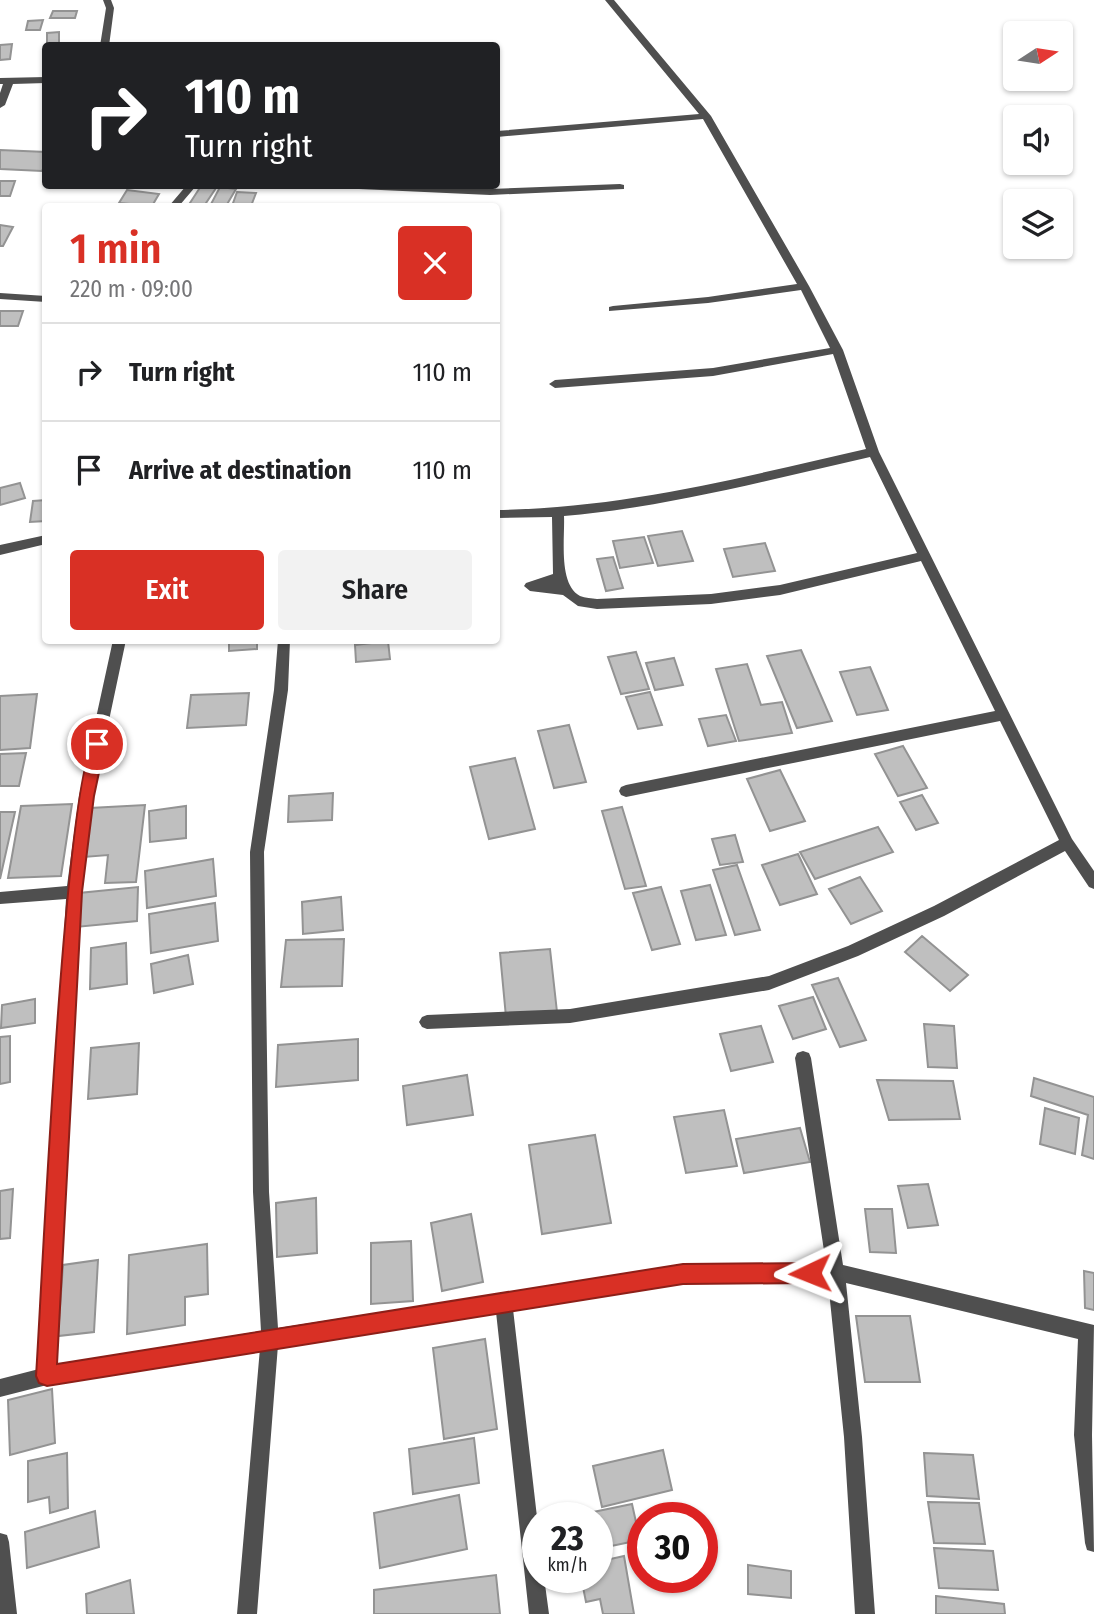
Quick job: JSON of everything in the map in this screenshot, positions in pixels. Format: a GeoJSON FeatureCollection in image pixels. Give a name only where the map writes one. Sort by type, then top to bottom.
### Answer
{"type":"FeatureCollection","features":[{"type":"Feature","properties":{"kind":"street"},"geometry":{"type":"LineString","coordinates":[[105,42],[110,8],[107,0]]}},
{"type":"Feature","properties":{"kind":"street"},"geometry":{"type":"LineString","coordinates":[[610,0],[706,116],[804,286],[837,350],[873,452],[1067,843],[1094,883]]}},
{"type":"Feature","properties":{"kind":"street"},"geometry":{"type":"LineString","coordinates":[[0,105],[5,81],[42,80]]}},
{"type":"Feature","properties":{"kind":"street"},"geometry":{"type":"LineString","coordinates":[[500,134],[706,116]]}},
{"type":"Feature","properties":{"kind":"street"},"geometry":{"type":"LineString","coordinates":[[500,188],[620,187]]}},
{"type":"Feature","properties":{"kind":"street"},"geometry":{"type":"LineString","coordinates":[[177,203],[188,189]]}},
{"type":"Feature","properties":{"kind":"street"},"geometry":{"type":"LineString","coordinates":[[613,309],[708,300],[804,286]]}},
{"type":"Feature","properties":{"kind":"street"},"geometry":{"type":"LineString","coordinates":[[0,296],[42,299]]}},
{"type":"Feature","properties":{"kind":"street"},"geometry":{"type":"LineString","coordinates":[[555,384],[713,372],[837,350]]}},
{"type":"Feature","properties":{"kind":"street"},"geometry":{"type":"LineString","coordinates":[[500,514],[558,514],[664,497],[873,452]]}},
{"type":"Feature","properties":{"kind":"street"},"geometry":{"type":"LineString","coordinates":[[558,514],[559,577],[566,591],[578,601],[597,604],[711,599],[780,590],[925,556]]}},
{"type":"Feature","properties":{"kind":"street"},"geometry":{"type":"LineString","coordinates":[[0,550],[42,541]]}},
{"type":"Feature","properties":{"kind":"street"},"geometry":{"type":"LineString","coordinates":[[559,577],[530,586],[566,591]]}},
{"type":"Feature","properties":{"kind":"street"},"geometry":{"type":"LineString","coordinates":[[47,1376],[74,892],[86,796],[119,644]]}},
{"type":"Feature","properties":{"kind":"street"},"geometry":{"type":"LineString","coordinates":[[247,1614],[270,1338],[261,1192],[257,852],[281,690],[284,644]]}},
{"type":"Feature","properties":{"kind":"street"},"geometry":{"type":"LineString","coordinates":[[626,790],[1004,715]]}},
{"type":"Feature","properties":{"kind":"street"},"geometry":{"type":"LineString","coordinates":[[428,1022],[570,1016],[769,983],[853,951],[939,911],[1067,843]]}},
{"type":"Feature","properties":{"kind":"street"},"geometry":{"type":"LineString","coordinates":[[0,898],[74,892]]}},
{"type":"Feature","properties":{"kind":"street"},"geometry":{"type":"LineString","coordinates":[[803,1058],[836,1272],[853,1437],[865,1614]]}},
{"type":"Feature","properties":{"kind":"street"},"geometry":{"type":"LineString","coordinates":[[0,1388],[47,1376],[270,1338],[683,1274],[836,1272],[1091,1333],[1083,1435],[1094,1543]]}},
{"type":"Feature","properties":{"kind":"street"},"geometry":{"type":"LineString","coordinates":[[504,1302],[539,1614]]}},
{"type":"Feature","properties":{"kind":"street"},"geometry":{"type":"LineString","coordinates":[[0,1542],[7,1614]]}},
{"type":"Feature","properties":{"kind":"building"},"geometry":{"type":"Polygon","coordinates":[[[53,11],[77,11],[75,18],[50,18],[53,11]]]}},
{"type":"Feature","properties":{"kind":"building"},"geometry":{"type":"Polygon","coordinates":[[[43,20],[40,30],[26,30],[28,21],[43,20]]]}},
{"type":"Feature","properties":{"kind":"building"},"geometry":{"type":"Polygon","coordinates":[[[59,32],[59,42],[47,42],[47,33],[59,32]]]}},
{"type":"Feature","properties":{"kind":"building"},"geometry":{"type":"Polygon","coordinates":[[[12,44],[10,59],[0,60],[0,45],[12,44]]]}},
{"type":"Feature","properties":{"kind":"building"},"geometry":{"type":"Polygon","coordinates":[[[0,150],[42,152],[42,171],[0,169],[0,150]]]}},
{"type":"Feature","properties":{"kind":"building"},"geometry":{"type":"Polygon","coordinates":[[[0,181],[15,181],[10,196],[0,196],[0,181]]]}},
{"type":"Feature","properties":{"kind":"building"},"geometry":{"type":"Polygon","coordinates":[[[199,189],[215,189],[206,203],[190,203],[199,189]]]}},
{"type":"Feature","properties":{"kind":"building"},"geometry":{"type":"Polygon","coordinates":[[[219,189],[236,189],[228,203],[212,203],[219,189]]]}},
{"type":"Feature","properties":{"kind":"building"},"geometry":{"type":"Polygon","coordinates":[[[127,190],[159,194],[154,203],[119,203],[127,190]]]}},
{"type":"Feature","properties":{"kind":"building"},"geometry":{"type":"Polygon","coordinates":[[[237,192],[256,193],[252,203],[233,203],[237,192]]]}},
{"type":"Feature","properties":{"kind":"building"},"geometry":{"type":"Polygon","coordinates":[[[0,225],[13,227],[3,246],[0,246],[0,225]]]}},
{"type":"Feature","properties":{"kind":"building"},"geometry":{"type":"Polygon","coordinates":[[[0,311],[23,311],[18,326],[0,326],[0,311]]]}},
{"type":"Feature","properties":{"kind":"building"},"geometry":{"type":"Polygon","coordinates":[[[20,483],[25,498],[0,505],[0,488],[20,483]]]}},
{"type":"Feature","properties":{"kind":"building"},"geometry":{"type":"Polygon","coordinates":[[[42,500],[42,521],[30,522],[33,501],[42,500]]]}},
{"type":"Feature","properties":{"kind":"building"},"geometry":{"type":"Polygon","coordinates":[[[682,531],[693,561],[658,566],[648,536],[682,531]]]}},
{"type":"Feature","properties":{"kind":"building"},"geometry":{"type":"Polygon","coordinates":[[[644,537],[653,563],[620,568],[613,541],[644,537]]]}},
{"type":"Feature","properties":{"kind":"building"},"geometry":{"type":"Polygon","coordinates":[[[765,543],[775,571],[733,577],[724,549],[765,543]]]}},
{"type":"Feature","properties":{"kind":"building"},"geometry":{"type":"Polygon","coordinates":[[[613,557],[623,588],[606,591],[597,559],[613,557]]]}},
{"type":"Feature","properties":{"kind":"building"},"geometry":{"type":"Polygon","coordinates":[[[229,644],[257,644],[257,649],[229,651],[229,644]]]}},
{"type":"Feature","properties":{"kind":"building"},"geometry":{"type":"Polygon","coordinates":[[[388,644],[390,659],[356,662],[355,645],[388,644]]]}},
{"type":"Feature","properties":{"kind":"building"},"geometry":{"type":"Polygon","coordinates":[[[801,650],[832,721],[797,728],[767,656],[801,650]]]}},
{"type":"Feature","properties":{"kind":"building"},"geometry":{"type":"Polygon","coordinates":[[[636,652],[649,689],[621,694],[608,657],[636,652]]]}},
{"type":"Feature","properties":{"kind":"building"},"geometry":{"type":"Polygon","coordinates":[[[674,658],[683,685],[655,690],[646,663],[674,658]]]}},
{"type":"Feature","properties":{"kind":"building"},"geometry":{"type":"Polygon","coordinates":[[[747,664],[761,705],[782,702],[792,733],[739,741],[716,669],[747,664]]]}},
{"type":"Feature","properties":{"kind":"building"},"geometry":{"type":"Polygon","coordinates":[[[870,667],[888,710],[857,715],[840,672],[870,667]]]}},
{"type":"Feature","properties":{"kind":"building"},"geometry":{"type":"Polygon","coordinates":[[[650,692],[662,725],[638,729],[626,697],[650,692]]]}},
{"type":"Feature","properties":{"kind":"building"},"geometry":{"type":"Polygon","coordinates":[[[249,693],[246,725],[187,728],[191,695],[249,693]]]}},
{"type":"Feature","properties":{"kind":"building"},"geometry":{"type":"Polygon","coordinates":[[[37,694],[30,748],[0,750],[0,696],[37,694]]]}},
{"type":"Feature","properties":{"kind":"building"},"geometry":{"type":"Polygon","coordinates":[[[726,715],[736,741],[708,746],[699,719],[726,715]]]}},
{"type":"Feature","properties":{"kind":"building"},"geometry":{"type":"Polygon","coordinates":[[[569,725],[586,782],[554,788],[538,731],[569,725]]]}},
{"type":"Feature","properties":{"kind":"building"},"geometry":{"type":"Polygon","coordinates":[[[903,746],[927,788],[898,796],[875,754],[903,746]]]}},
{"type":"Feature","properties":{"kind":"building"},"geometry":{"type":"Polygon","coordinates":[[[26,753],[19,786],[0,786],[0,754],[26,753]]]}},
{"type":"Feature","properties":{"kind":"building"},"geometry":{"type":"Polygon","coordinates":[[[515,758],[535,829],[489,839],[470,767],[515,758]]]}},
{"type":"Feature","properties":{"kind":"building"},"geometry":{"type":"Polygon","coordinates":[[[780,770],[805,821],[770,831],[747,779],[780,770]]]}},
{"type":"Feature","properties":{"kind":"building"},"geometry":{"type":"Polygon","coordinates":[[[333,793],[332,820],[288,822],[289,796],[333,793]]]}},
{"type":"Feature","properties":{"kind":"building"},"geometry":{"type":"Polygon","coordinates":[[[922,795],[938,823],[916,830],[900,802],[922,795]]]}},
{"type":"Feature","properties":{"kind":"building"},"geometry":{"type":"Polygon","coordinates":[[[72,804],[61,876],[8,878],[21,806],[72,804]]]}},
{"type":"Feature","properties":{"kind":"building"},"geometry":{"type":"Polygon","coordinates":[[[145,805],[136,882],[105,883],[108,855],[84,857],[90,808],[145,805]]]}},
{"type":"Feature","properties":{"kind":"building"},"geometry":{"type":"Polygon","coordinates":[[[186,806],[186,838],[150,842],[149,811],[186,806]]]}},
{"type":"Feature","properties":{"kind":"building"},"geometry":{"type":"Polygon","coordinates":[[[622,807],[646,886],[625,889],[602,811],[622,807]]]}},
{"type":"Feature","properties":{"kind":"building"},"geometry":{"type":"Polygon","coordinates":[[[0,812],[15,812],[0,879],[0,812]]]}},
{"type":"Feature","properties":{"kind":"building"},"geometry":{"type":"Polygon","coordinates":[[[878,827],[893,852],[815,879],[800,852],[878,827]]]}},
{"type":"Feature","properties":{"kind":"building"},"geometry":{"type":"Polygon","coordinates":[[[735,835],[743,862],[720,865],[712,839],[735,835]]]}},
{"type":"Feature","properties":{"kind":"building"},"geometry":{"type":"Polygon","coordinates":[[[798,854],[817,894],[780,905],[762,865],[798,854]]]}},
{"type":"Feature","properties":{"kind":"building"},"geometry":{"type":"Polygon","coordinates":[[[213,859],[216,896],[147,908],[145,871],[213,859]]]}},
{"type":"Feature","properties":{"kind":"building"},"geometry":{"type":"Polygon","coordinates":[[[737,865],[760,930],[735,935],[713,870],[737,865]]]}},
{"type":"Feature","properties":{"kind":"building"},"geometry":{"type":"Polygon","coordinates":[[[860,877],[882,911],[851,924],[829,889],[860,877]]]}},
{"type":"Feature","properties":{"kind":"building"},"geometry":{"type":"Polygon","coordinates":[[[710,885],[726,935],[696,940],[681,891],[710,885]]]}},
{"type":"Feature","properties":{"kind":"building"},"geometry":{"type":"Polygon","coordinates":[[[138,887],[137,921],[76,927],[79,893],[138,887]]]}},
{"type":"Feature","properties":{"kind":"building"},"geometry":{"type":"Polygon","coordinates":[[[661,887],[680,944],[652,950],[633,893],[661,887]]]}},
{"type":"Feature","properties":{"kind":"building"},"geometry":{"type":"Polygon","coordinates":[[[341,897],[343,930],[303,934],[302,902],[341,897]]]}},
{"type":"Feature","properties":{"kind":"building"},"geometry":{"type":"Polygon","coordinates":[[[215,903],[218,941],[151,953],[149,914],[215,903]]]}},
{"type":"Feature","properties":{"kind":"building"},"geometry":{"type":"Polygon","coordinates":[[[922,936],[968,975],[950,991],[905,952],[922,936]]]}},
{"type":"Feature","properties":{"kind":"building"},"geometry":{"type":"Polygon","coordinates":[[[344,939],[342,986],[281,987],[286,940],[344,939]]]}},
{"type":"Feature","properties":{"kind":"building"},"geometry":{"type":"Polygon","coordinates":[[[126,943],[127,984],[90,989],[91,948],[126,943]]]}},
{"type":"Feature","properties":{"kind":"building"},"geometry":{"type":"Polygon","coordinates":[[[550,949],[557,1012],[506,1017],[500,953],[550,949]]]}},
{"type":"Feature","properties":{"kind":"building"},"geometry":{"type":"Polygon","coordinates":[[[188,955],[193,984],[154,993],[151,964],[188,955]]]}},
{"type":"Feature","properties":{"kind":"building"},"geometry":{"type":"Polygon","coordinates":[[[838,978],[866,1040],[840,1047],[812,985],[838,978]]]}},
{"type":"Feature","properties":{"kind":"building"},"geometry":{"type":"Polygon","coordinates":[[[813,997],[826,1029],[793,1039],[779,1006],[813,997]]]}},
{"type":"Feature","properties":{"kind":"building"},"geometry":{"type":"Polygon","coordinates":[[[35,999],[35,1023],[1,1028],[2,1005],[35,999]]]}},
{"type":"Feature","properties":{"kind":"building"},"geometry":{"type":"Polygon","coordinates":[[[924,1024],[954,1026],[957,1068],[928,1067],[924,1024]]]}},
{"type":"Feature","properties":{"kind":"building"},"geometry":{"type":"Polygon","coordinates":[[[761,1026],[773,1062],[731,1071],[720,1034],[761,1026]]]}},
{"type":"Feature","properties":{"kind":"building"},"geometry":{"type":"Polygon","coordinates":[[[10,1036],[10,1082],[0,1084],[0,1037],[10,1036]]]}},
{"type":"Feature","properties":{"kind":"building"},"geometry":{"type":"Polygon","coordinates":[[[358,1039],[358,1080],[276,1087],[278,1045],[358,1039]]]}},
{"type":"Feature","properties":{"kind":"building"},"geometry":{"type":"Polygon","coordinates":[[[139,1043],[137,1094],[88,1099],[91,1048],[139,1043]]]}},
{"type":"Feature","properties":{"kind":"building"},"geometry":{"type":"Polygon","coordinates":[[[467,1075],[473,1115],[407,1125],[403,1086],[467,1075]]]}},
{"type":"Feature","properties":{"kind":"building"},"geometry":{"type":"Polygon","coordinates":[[[1034,1078],[1094,1097],[1094,1159],[1082,1155],[1088,1115],[1031,1096],[1034,1078]]]}},
{"type":"Feature","properties":{"kind":"building"},"geometry":{"type":"Polygon","coordinates":[[[877,1080],[953,1081],[960,1119],[889,1120],[877,1080]]]}},
{"type":"Feature","properties":{"kind":"building"},"geometry":{"type":"Polygon","coordinates":[[[1045,1108],[1079,1118],[1075,1154],[1040,1144],[1045,1108]]]}},
{"type":"Feature","properties":{"kind":"building"},"geometry":{"type":"Polygon","coordinates":[[[724,1110],[737,1166],[686,1173],[674,1117],[724,1110]]]}},
{"type":"Feature","properties":{"kind":"building"},"geometry":{"type":"Polygon","coordinates":[[[800,1128],[810,1162],[744,1173],[736,1139],[800,1128]]]}},
{"type":"Feature","properties":{"kind":"building"},"geometry":{"type":"Polygon","coordinates":[[[595,1135],[611,1223],[542,1234],[529,1145],[595,1135]]]}},
{"type":"Feature","properties":{"kind":"building"},"geometry":{"type":"Polygon","coordinates":[[[928,1184],[938,1225],[908,1228],[898,1186],[928,1184]]]}},
{"type":"Feature","properties":{"kind":"building"},"geometry":{"type":"Polygon","coordinates":[[[13,1189],[10,1238],[0,1239],[0,1191],[13,1189]]]}},
{"type":"Feature","properties":{"kind":"building"},"geometry":{"type":"Polygon","coordinates":[[[316,1198],[317,1253],[277,1257],[276,1203],[316,1198]]]}},
{"type":"Feature","properties":{"kind":"building"},"geometry":{"type":"Polygon","coordinates":[[[865,1209],[892,1209],[896,1253],[870,1252],[865,1209]]]}},
{"type":"Feature","properties":{"kind":"building"},"geometry":{"type":"Polygon","coordinates":[[[471,1214],[483,1282],[442,1291],[431,1223],[471,1214]]]}},
{"type":"Feature","properties":{"kind":"building"},"geometry":{"type":"Polygon","coordinates":[[[411,1241],[413,1301],[371,1304],[371,1243],[411,1241]]]}},
{"type":"Feature","properties":{"kind":"building"},"geometry":{"type":"Polygon","coordinates":[[[207,1244],[208,1294],[185,1297],[185,1325],[127,1334],[129,1255],[207,1244]]]}},
{"type":"Feature","properties":{"kind":"building"},"geometry":{"type":"Polygon","coordinates":[[[98,1260],[94,1332],[58,1336],[63,1265],[98,1260]]]}},
{"type":"Feature","properties":{"kind":"building"},"geometry":{"type":"Polygon","coordinates":[[[1084,1271],[1094,1273],[1094,1310],[1085,1308],[1084,1271]]]}},
{"type":"Feature","properties":{"kind":"building"},"geometry":{"type":"Polygon","coordinates":[[[856,1316],[910,1316],[920,1382],[865,1382],[856,1316]]]}},
{"type":"Feature","properties":{"kind":"building"},"geometry":{"type":"Polygon","coordinates":[[[485,1339],[497,1429],[444,1439],[433,1348],[485,1339]]]}},
{"type":"Feature","properties":{"kind":"building"},"geometry":{"type":"Polygon","coordinates":[[[52,1389],[55,1443],[10,1455],[8,1400],[52,1389]]]}},
{"type":"Feature","properties":{"kind":"building"},"geometry":{"type":"Polygon","coordinates":[[[474,1438],[479,1483],[413,1494],[409,1449],[474,1438]]]}},
{"type":"Feature","properties":{"kind":"building"},"geometry":{"type":"Polygon","coordinates":[[[663,1450],[672,1490],[613,1504],[613,1502],[601,1502],[593,1466],[663,1450]]]}},
{"type":"Feature","properties":{"kind":"building"},"geometry":{"type":"Polygon","coordinates":[[[67,1453],[68,1508],[50,1513],[49,1497],[28,1502],[28,1461],[67,1453]]]}},
{"type":"Feature","properties":{"kind":"building"},"geometry":{"type":"Polygon","coordinates":[[[924,1453],[973,1455],[979,1499],[927,1496],[924,1453]]]}},
{"type":"Feature","properties":{"kind":"building"},"geometry":{"type":"Polygon","coordinates":[[[459,1495],[467,1549],[380,1568],[374,1513],[459,1495]]]}},
{"type":"Feature","properties":{"kind":"building"},"geometry":{"type":"Polygon","coordinates":[[[928,1502],[979,1503],[985,1544],[934,1543],[928,1502]]]}},
{"type":"Feature","properties":{"kind":"building"},"geometry":{"type":"Polygon","coordinates":[[[627,1505],[627,1543],[613,1546],[613,1508],[627,1505]]]}},
{"type":"Feature","properties":{"kind":"building"},"geometry":{"type":"Polygon","coordinates":[[[95,1511],[99,1547],[27,1568],[25,1532],[95,1511]]]}},
{"type":"Feature","properties":{"kind":"building"},"geometry":{"type":"Polygon","coordinates":[[[934,1548],[993,1551],[998,1590],[939,1588],[934,1548]]]}},
{"type":"Feature","properties":{"kind":"building"},"geometry":{"type":"Polygon","coordinates":[[[624,1556],[627,1593],[630,1593],[634,1614],[603,1614],[600,1599],[586,1602],[584,1593],[613,1593],[613,1558],[624,1556]]]}},
{"type":"Feature","properties":{"kind":"building"},"geometry":{"type":"Polygon","coordinates":[[[748,1565],[791,1571],[791,1598],[748,1594],[748,1565]]]}},
{"type":"Feature","properties":{"kind":"building"},"geometry":{"type":"Polygon","coordinates":[[[496,1575],[500,1614],[374,1614],[374,1590],[496,1575]]]}},
{"type":"Feature","properties":{"kind":"building"},"geometry":{"type":"Polygon","coordinates":[[[130,1580],[134,1614],[87,1614],[86,1594],[130,1580]]]}},
{"type":"Feature","properties":{"kind":"building"},"geometry":{"type":"Polygon","coordinates":[[[936,1596],[1004,1604],[1005,1614],[936,1614],[936,1596]]]}},
{"type":"Feature","properties":{"kind":"route"},"geometry":{"type":"LineString","coordinates":[[97,744],[86,796],[74,892],[47,1376],[270,1338],[683,1274],[810,1273]]}}]}
